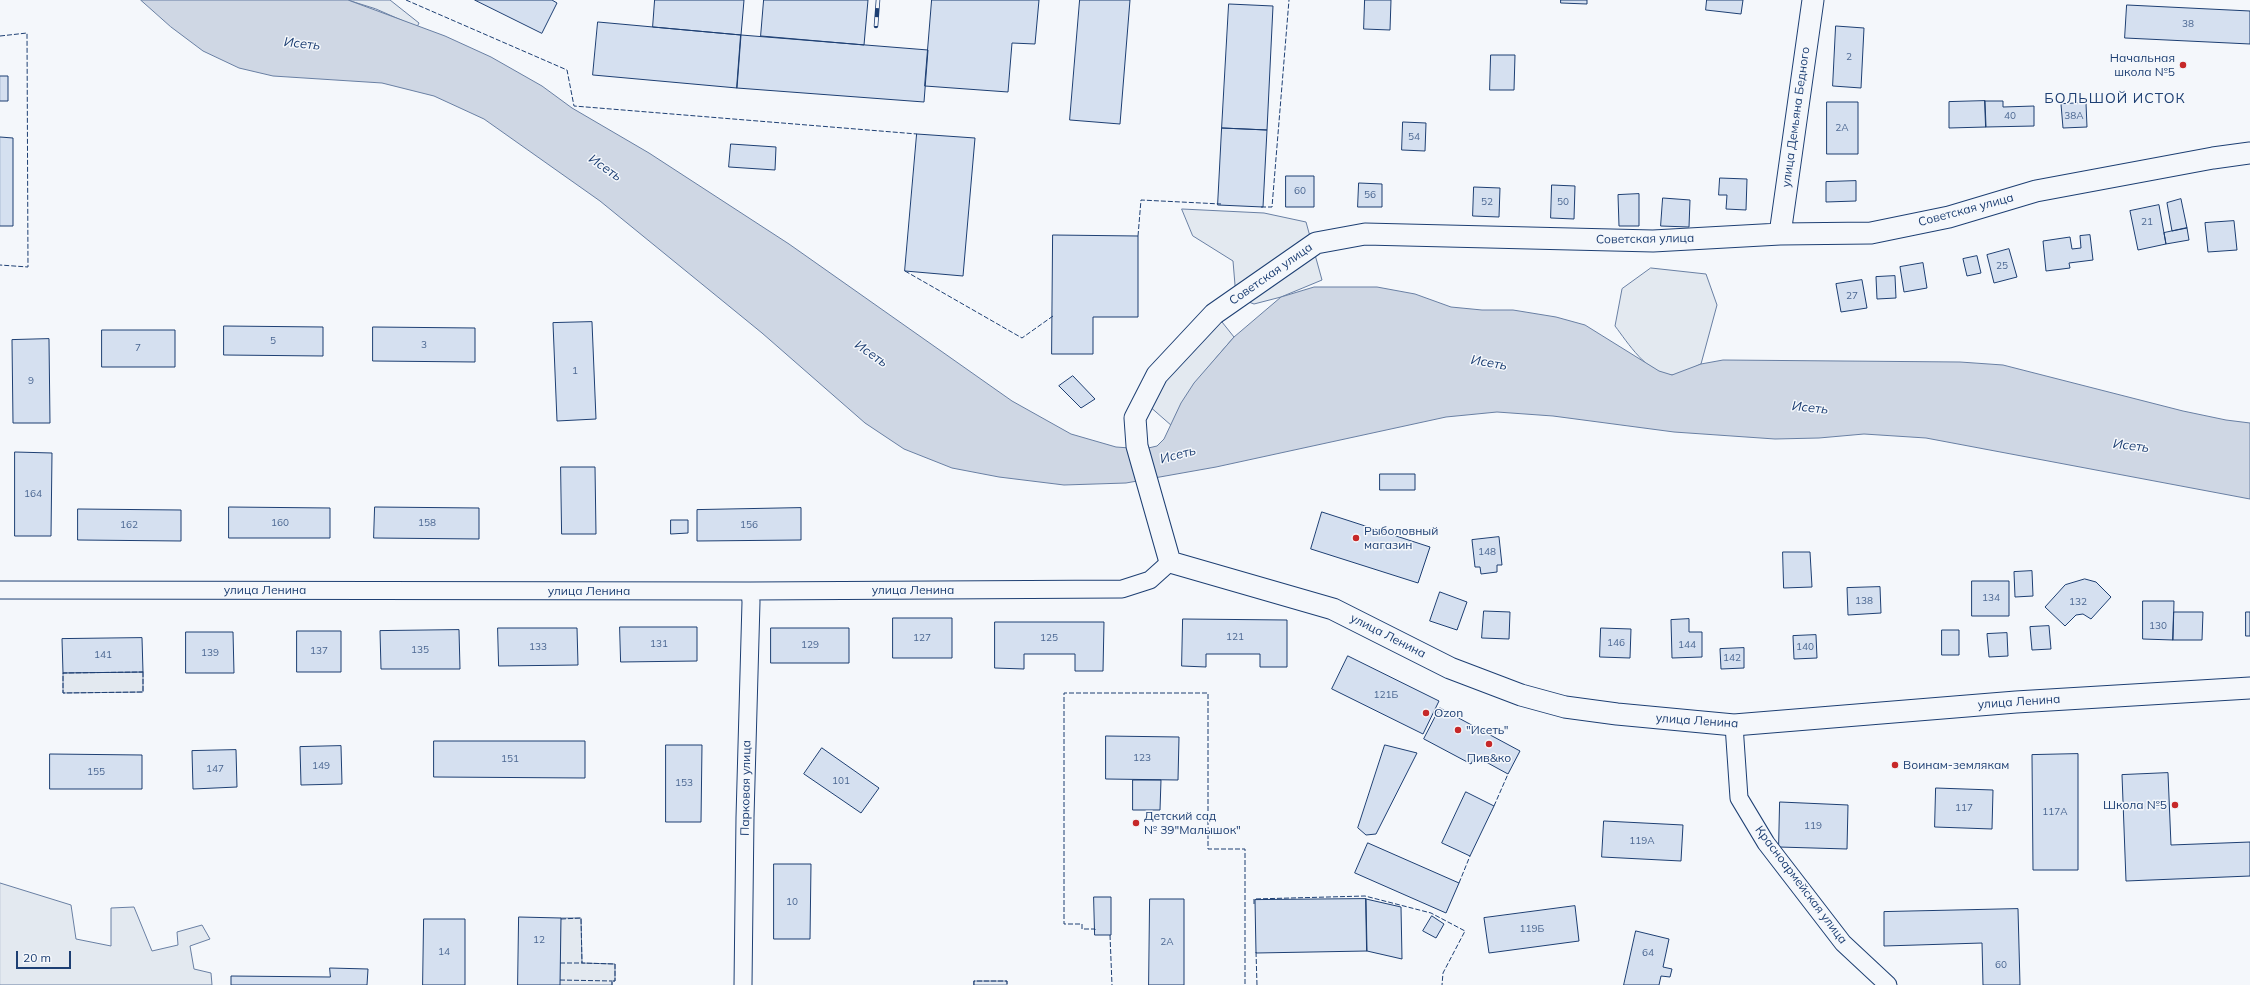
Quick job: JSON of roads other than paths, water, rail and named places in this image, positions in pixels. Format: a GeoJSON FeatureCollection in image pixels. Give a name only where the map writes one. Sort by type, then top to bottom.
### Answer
{"type":"FeatureCollection","features":[{"type":"Feature","properties":{"kind":"street","name":"улица Демьяна Бедного"},"geometry":{"type":"LineString","coordinates":[[1780,234],[1813,0]]}},
{"type":"Feature","properties":{"kind":"street","name":"Советская улица"},"geometry":{"type":"LineString","coordinates":[[1170,562],[1136,446],[1135,418],[1157,375],[1214,314],[1316,243],[1365,234],[1653,241],[1780,234],[1871,233],[1949,217],[2036,191],[2214,158],[2250,153]]}},
{"type":"Feature","properties":{"kind":"street","name":"улица Ленина"},"geometry":{"type":"LineString","coordinates":[[0,590],[750,591],[1122,589],[1150,580],[1170,562],[1334,609],[1450,668],[1521,695],[1565,707],[1734,725],[2016,702],[2250,688]]}},
{"type":"Feature","properties":{"kind":"street","name":"Парковая улица"},"geometry":{"type":"LineString","coordinates":[[743,985],[750,591]]}},
{"type":"Feature","properties":{"kind":"street","name":"Красноармейская улица"},"geometry":{"type":"LineString","coordinates":[[1734,725],[1739,798],[1766,843],[1843,943],[1888,985]]}},
{"type":"Feature","properties":{"kind":"water","name":"Исеть"},"geometry":{"type":"Polygon","coordinates":[[[141,0],[348,0],[445,36],[491,57],[542,86],[572,108],[649,153],[789,244],[1012,401],[1071,434],[1116,447],[1144,449],[1157,446],[1164,439],[1181,403],[1194,383],[1234,337],[1281,297],[1314,287],[1377,287],[1415,294],[1451,307],[1482,310],[1513,310],[1556,317],[1585,325],[1659,371],[1672,375],[1701,364],[1723,360],[1960,362],[2003,365],[2183,411],[2226,420],[2250,423],[2250,499],[1926,438],[1864,434],[1819,438],[1775,439],[1674,432],[1553,416],[1497,412],[1446,417],[1216,467],[1126,483],[1064,485],[999,477],[952,468],[904,449],[865,423],[762,333],[600,201],[484,119],[434,96],[382,83],[273,76],[239,68],[203,51],[171,27],[141,0]]]}},
{"type":"Feature","properties":{"kind":"railway"},"geometry":{"type":"LineString","coordinates":[[876,26],[878,0]]}},
{"type":"Feature","properties":{"kind":"place","name":"Начальная школа №5"},"geometry":{"type":"Point","coordinates":[2183,65]}},
{"type":"Feature","properties":{"kind":"place","name":"Рыболовный магазин"},"geometry":{"type":"Point","coordinates":[1356,538]}},
{"type":"Feature","properties":{"kind":"place","name":"Ozon"},"geometry":{"type":"Point","coordinates":[1426,713]}},
{"type":"Feature","properties":{"kind":"place","name":"\"Исеть\""},"geometry":{"type":"Point","coordinates":[1458,730]}},
{"type":"Feature","properties":{"kind":"place","name":"Пив&ко"},"geometry":{"type":"Point","coordinates":[1489,744]}},
{"type":"Feature","properties":{"kind":"place","name":"Воинам-землякам"},"geometry":{"type":"Point","coordinates":[1895,765]}},
{"type":"Feature","properties":{"kind":"place","name":"Школа №5"},"geometry":{"type":"Point","coordinates":[2175,805]}},
{"type":"Feature","properties":{"kind":"place","name":"Детский сад № 39\"Малышок\""},"geometry":{"type":"Point","coordinates":[1136,823]}},
{"type":"Feature","properties":{"kind":"district","name":"БОЛЬШОЙ ИСТОК"},"geometry":{"type":"Point","coordinates":[2115,99]}}]}
